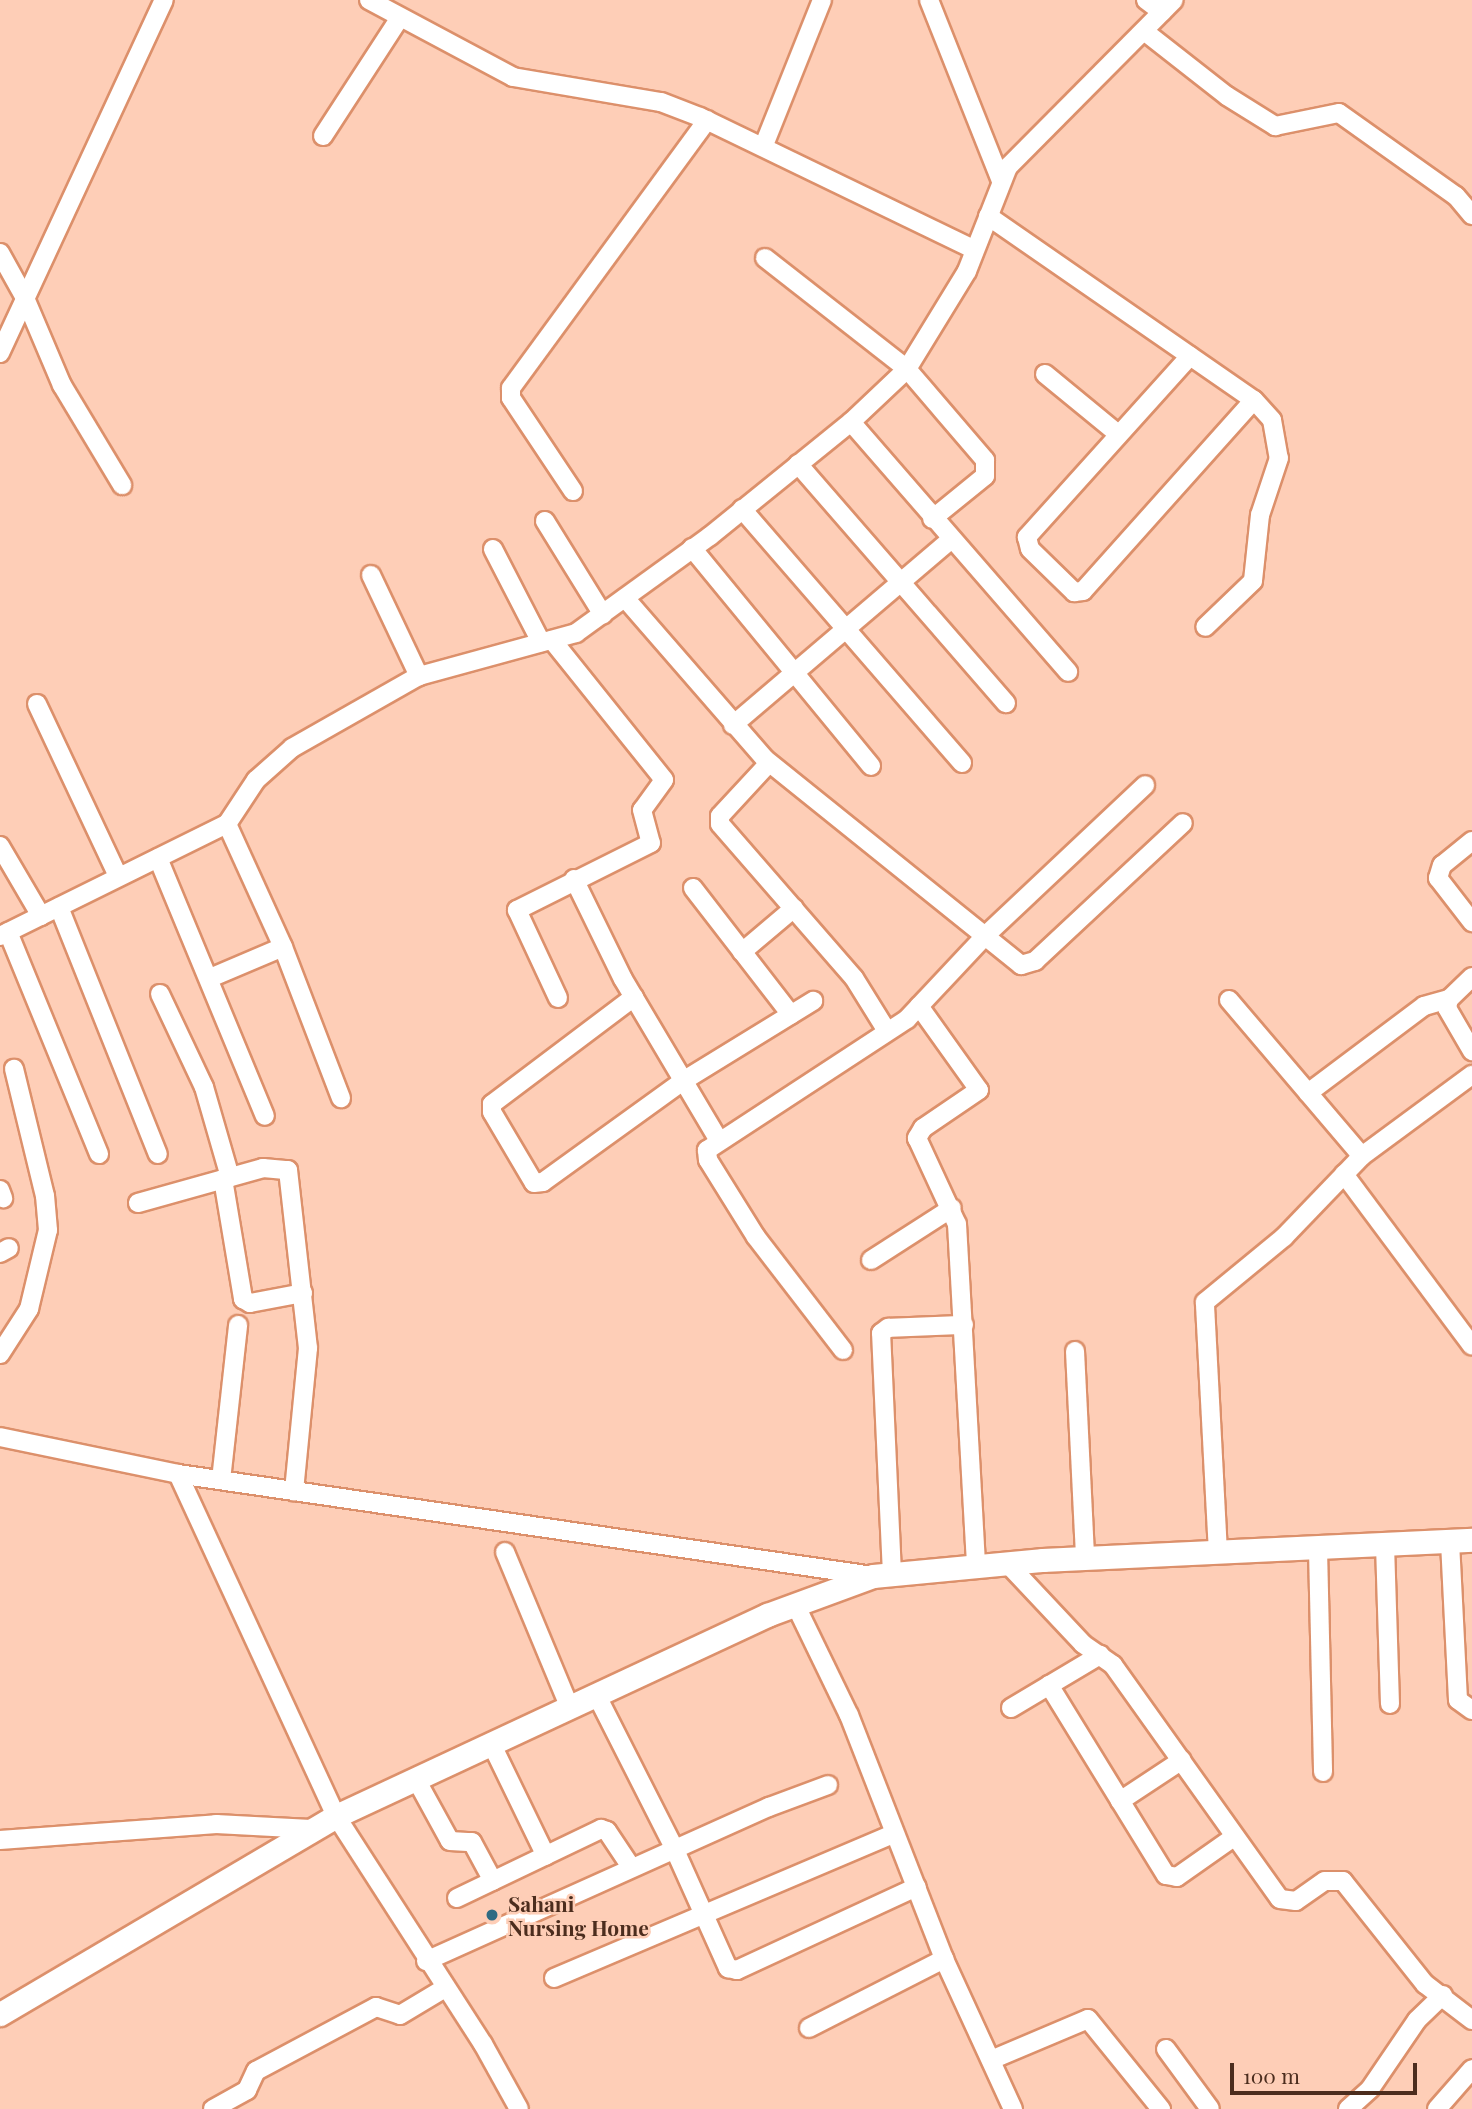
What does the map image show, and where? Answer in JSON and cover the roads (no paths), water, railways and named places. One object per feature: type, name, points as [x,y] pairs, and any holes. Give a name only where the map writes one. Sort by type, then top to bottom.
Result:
[{"type":"main road","points":[[0,2014],[335,1816],[417,1781],[569,1706],[795,1604],[883,1575],[976,1565],[1085,1558],[1461,1541]]},
{"type":"street","points":[[0,353],[5,326],[25,298],[164,0]]},
{"type":"street","points":[[369,0],[400,19],[513,77],[661,102],[707,120],[764,145],[975,250]]},
{"type":"street","points":[[764,145],[822,0]]},
{"type":"street","points":[[929,0],[1001,181]]},
{"type":"street","points":[[99,1154],[4,934],[227,824],[256,780],[292,748],[419,676],[576,633],[692,548],[851,422],[907,369],[930,337],[975,250],[1001,181],[1020,154],[1168,6],[1146,0]]},
{"type":"street","points":[[323,136],[400,19]]},
{"type":"street","points":[[1144,31],[1227,96],[1275,126],[1331,112],[1348,118],[1456,196],[1472,215]]},
{"type":"street","points":[[573,491],[511,398],[511,388],[707,120]]},
{"type":"street","points":[[988,216],[1254,400],[1272,420],[1279,451],[1260,515],[1255,576],[1205,627]]},
{"type":"street","points":[[0,253],[25,298],[62,385],[121,485]]},
{"type":"street","points":[[765,258],[907,369],[988,466],[985,476],[932,519]]},
{"type":"street","points":[[1190,356],[1027,537],[1030,549],[1073,592],[1083,591],[1254,400]]},
{"type":"street","points":[[1045,374],[1118,434]]},
{"type":"street","points":[[851,422],[950,540],[1069,672]]},
{"type":"street","points":[[798,464],[902,580],[1006,704]]},
{"type":"street","points":[[742,509],[962,764]]},
{"type":"street","points":[[545,521],[603,614]]},
{"type":"street","points":[[733,725],[950,540]]},
{"type":"street","points":[[692,548],[871,766]]},
{"type":"street","points":[[493,549],[547,641],[664,780],[642,810],[651,843],[574,879],[517,910],[558,998]]},
{"type":"street","points":[[371,575],[419,676]]},
{"type":"street","points":[[625,598],[733,725],[769,763],[1017,962],[1030,965],[1183,823]]},
{"type":"street","points":[[37,704],[118,877]]},
{"type":"street","points":[[769,763],[720,816],[720,824],[854,978],[887,1031]]},
{"type":"street","points":[[843,1350],[756,1237],[708,1160],[707,1150],[718,1139],[887,1031],[919,1006],[985,936],[1145,785]]},
{"type":"street","points":[[227,824],[283,947],[341,1098]]},
{"type":"street","points":[[1468,912],[1441,886],[1438,871],[1472,841]]},
{"type":"street","points":[[0,846],[41,916]]},
{"type":"street","points":[[158,858],[265,1116]]},
{"type":"street","points":[[574,879],[634,997],[718,1139]]},
{"type":"street","points":[[693,888],[791,1015]]},
{"type":"street","points":[[59,907],[159,1154]]},
{"type":"street","points":[[743,952],[794,908]]},
{"type":"street","points":[[210,978],[283,947]]},
{"type":"street","points":[[1308,1093],[1424,1006],[1449,999],[1472,977]]},
{"type":"street","points":[[160,994],[204,1087],[227,1178],[243,1298],[250,1303],[303,1293]]},
{"type":"street","points":[[634,997],[492,1104],[530,1179],[543,1182],[683,1081],[813,1001]]},
{"type":"street","points":[[1449,999],[1452,1020],[1472,1051]]},
{"type":"street","points":[[1229,1000],[1362,1156]]},
{"type":"street","points":[[919,1006],[979,1086],[979,1094],[917,1134],[952,1208],[959,1244],[976,1565]]},
{"type":"street","points":[[0,1354],[29,1309],[48,1230],[45,1196],[14,1069]]},
{"type":"street","points":[[1218,1553],[1205,1302],[1284,1237],[1362,1156],[1472,1074]]},
{"type":"street","points":[[138,1203],[263,1168],[288,1170],[308,1348],[294,1491]]},
{"type":"street","points":[[1345,1174],[1472,1346]]},
{"type":"street","points":[[871,1260],[952,1208]]},
{"type":"street","points":[[221,1480],[238,1325]]},
{"type":"street","points":[[0,1437],[178,1474],[883,1575],[881,1333],[888,1328],[964,1325]]},
{"type":"street","points":[[1075,1351],[1085,1558]]},
{"type":"street","points":[[178,1474],[335,1816],[519,2109]]},
{"type":"street","points":[[1461,1541],[1458,1700],[1472,1710]]},
{"type":"street","points":[[1384,1545],[1390,1704]]},
{"type":"street","points":[[1318,1549],[1323,1772]]},
{"type":"street","points":[[505,1552],[569,1706]]},
{"type":"street","points":[[1007,1563],[1083,1644],[1113,1665],[1280,1899],[1296,1900],[1335,1879],[1353,1888],[1419,1977],[1472,2020]]},
{"type":"street","points":[[795,1604],[849,1715],[944,1959],[1013,2109]]},
{"type":"street","points":[[1011,1708],[1100,1655]]},
{"type":"street","points":[[1049,1685],[1169,1877],[1177,1877],[1234,1836]]},
{"type":"street","points":[[596,1694],[674,1848],[727,1967],[737,1970],[917,1887]]},
{"type":"street","points":[[492,1745],[546,1856]]},
{"type":"street","points":[[1120,1801],[1182,1760]]},
{"type":"street","points":[[417,1781],[450,1841],[472,1842],[493,1881]]},
{"type":"street","points":[[426,1961],[674,1848],[828,1785]]},
{"type":"street","points":[[0,1840],[216,1824],[311,1829]]},
{"type":"street","points":[[457,1898],[605,1830],[631,1867]]},
{"type":"street","points":[[555,1978],[894,1834]]},
{"type":"street","points":[[809,2028],[944,1959]]},
{"type":"street","points":[[213,2109],[247,2090],[256,2071],[376,2007],[400,2015],[445,1989]]},
{"type":"street","points":[[1348,2109],[1370,2089],[1417,2021],[1443,1995]]},
{"type":"street","points":[[991,2060],[1088,2019],[1161,2109]]},
{"type":"street","points":[[1166,2049],[1210,2109]]},
{"type":"street","points":[[1437,2109],[1472,2069]]},
{"type":"place","name":"Sahani Nursing Home","points":[[492,1915]]}]
